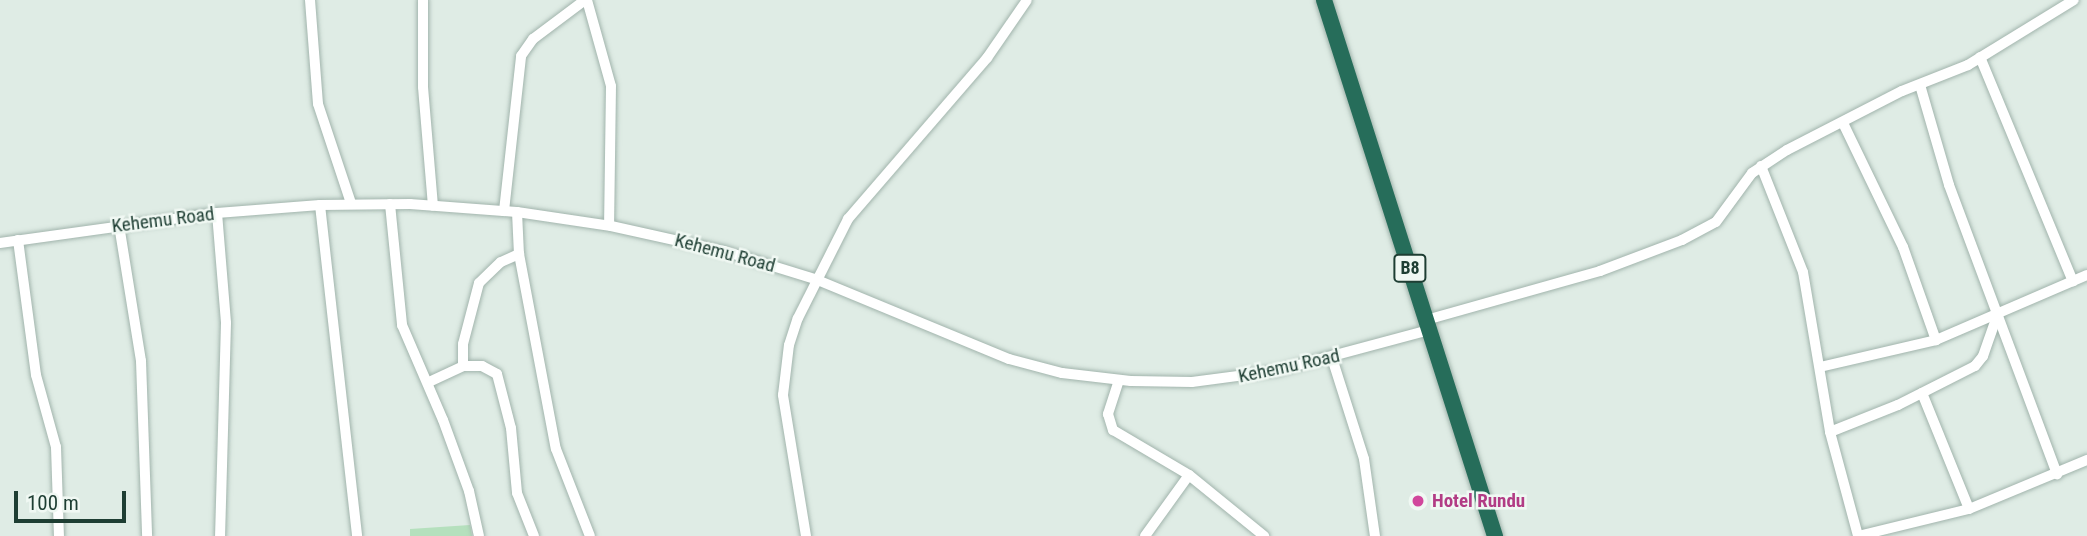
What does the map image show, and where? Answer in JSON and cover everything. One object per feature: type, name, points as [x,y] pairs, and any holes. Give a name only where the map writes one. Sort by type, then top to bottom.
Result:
[{"type":"highway","name":"B8","points":[[1324,0],[1495,536]]},
{"type":"street","points":[[310,0],[318,104],[351,203]]},
{"type":"street","points":[[423,0],[423,76],[433,206]]},
{"type":"street","points":[[504,211],[521,56],[533,39],[586,0],[611,86],[609,225]]},
{"type":"street","points":[[806,536],[783,395],[789,345],[815,279],[848,219],[981,66],[1027,0]]},
{"type":"street","points":[[2074,0],[1979,57],[1761,166],[1803,272],[1830,432],[1858,536],[1969,509],[2087,460]]},
{"type":"street","points":[[1979,57],[2073,281]]},
{"type":"street","points":[[1920,85],[1949,185],[2057,474]]},
{"type":"street","points":[[1843,124],[1903,247],[1936,340]]},
{"type":"street","name":"Kehemu Road","points":[[0,243],[217,213],[351,203],[517,212],[609,225],[724,251],[815,279],[1009,359],[1062,373],[1119,380],[1228,379],[1332,358],[1600,271],[1682,240],[1716,222],[1761,166]]},
{"type":"street","points":[[390,204],[402,325],[429,382],[469,491],[479,536]]},
{"type":"street","points":[[320,205],[357,536]]},
{"type":"street","points":[[517,212],[519,254],[556,449],[590,536]]},
{"type":"street","points":[[217,213],[226,323],[220,536]]},
{"type":"street","points":[[119,225],[141,361],[147,536]]},
{"type":"street","points":[[18,240],[36,375],[56,447],[59,536]]},
{"type":"street","points":[[463,366],[463,344],[479,283],[495,266],[519,254]]},
{"type":"street","points":[[1819,367],[1936,340],[2087,275]]},
{"type":"street","points":[[1830,432],[1922,393],[1981,361],[1996,316]]},
{"type":"street","points":[[1332,358],[1364,459],[1375,536]]},
{"type":"street","points":[[429,382],[463,366],[482,366],[497,374],[511,428],[517,493],[534,536]]},
{"type":"street","points":[[1119,380],[1108,425],[1189,475],[1264,536]]},
{"type":"street","points":[[1922,393],[1969,509]]},
{"type":"street","points":[[1145,536],[1189,475]]},
{"type":"street","points":[[1912,523],[1918,536]]},
{"type":"green space","points":[[470,525],[472,536],[410,536],[410,529]]},
{"type":"place","name":"Hotel Rundu","points":[[1418,501]]}]
